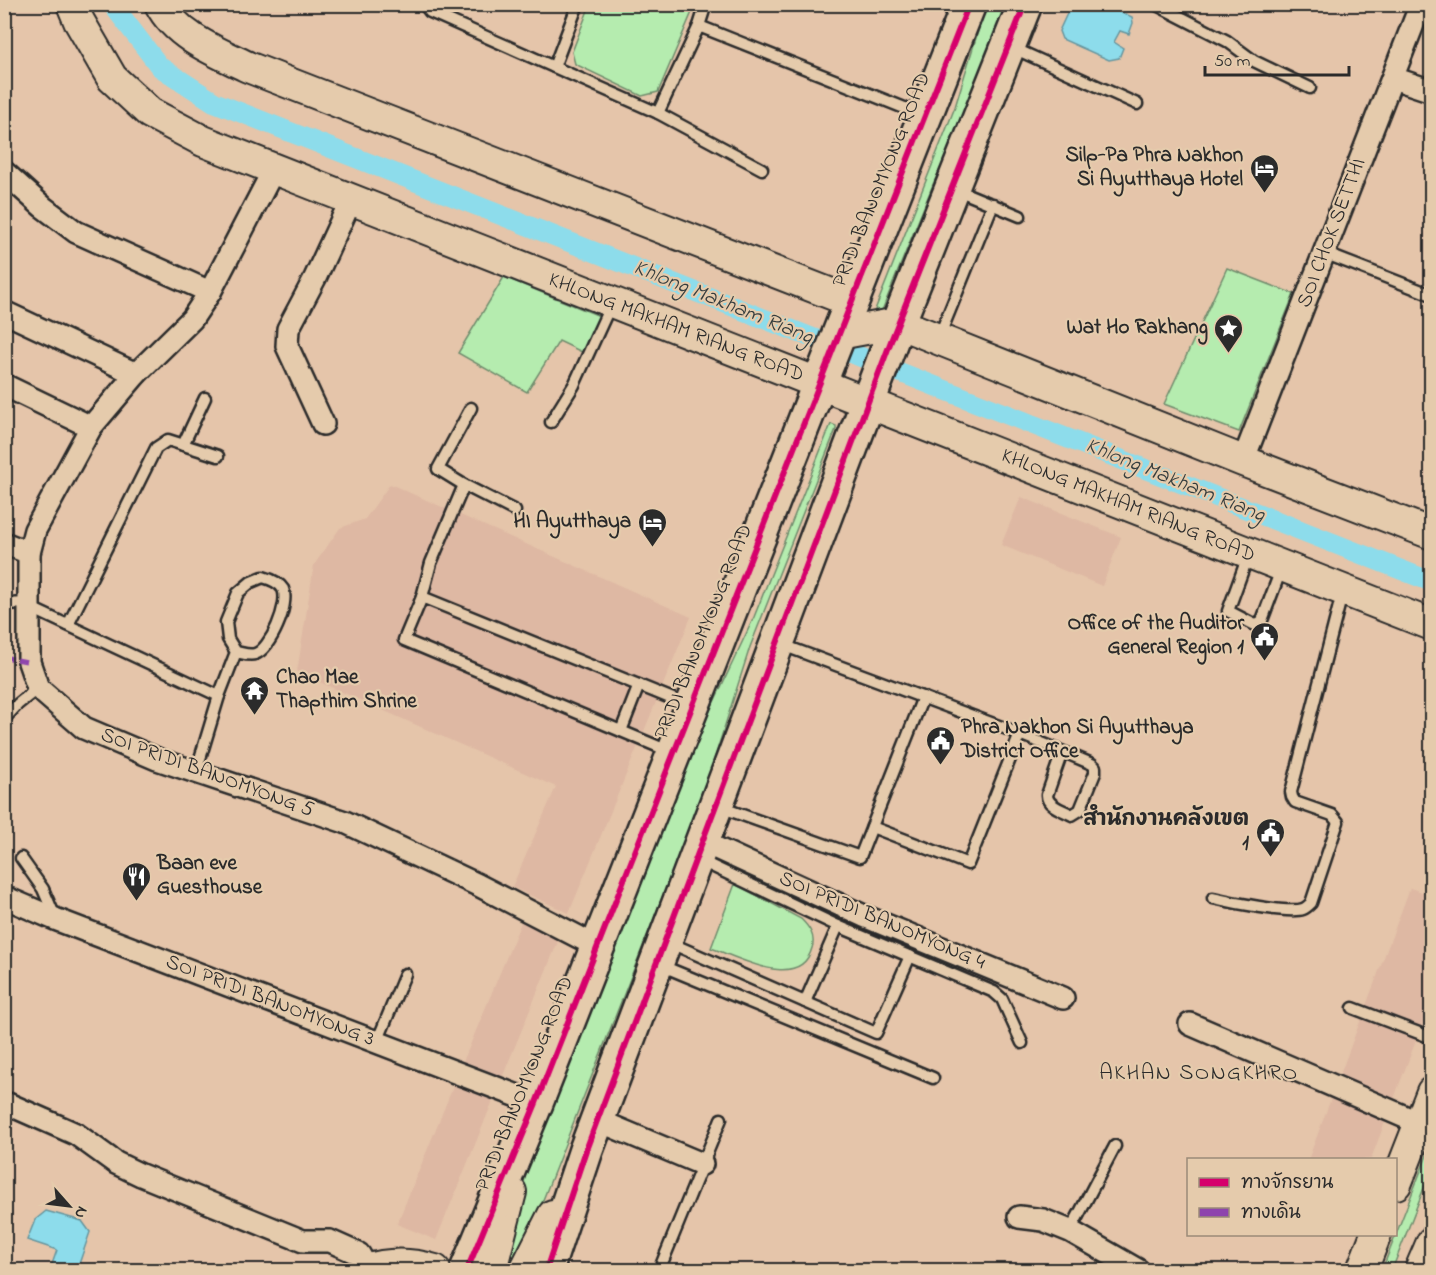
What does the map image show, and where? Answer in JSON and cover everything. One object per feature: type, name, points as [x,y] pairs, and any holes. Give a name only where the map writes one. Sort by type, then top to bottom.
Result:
[{"type":"main road","name":"PRIDI BANOMYONG ROAD","points":[[546,1270],[597,1120],[871,395],[865,325],[925,116],[969,4]]},
{"type":"main road","name":"PRIDI BANOMYONG ROAD","points":[[467,1270],[533,1111],[823,376],[865,325],[952,187],[1024,4]]},
{"type":"street","name":"KHLONG MAKHAM RIANG ROAD","points":[[72,4],[111,78],[150,113],[203,141],[612,302],[823,376],[1249,554],[1431,625]]},
{"type":"street","points":[[160,4],[166,16],[203,45],[248,67],[865,325],[938,338],[1431,534]]},
{"type":"street","name":"SOI CHOK SETTHI","points":[[1243,461],[1421,4]]},
{"type":"street","points":[[1393,78],[1431,91]]},
{"type":"street","points":[[38,688],[29,662],[29,553],[35,530],[91,427],[136,374],[192,318],[210,292],[274,169]]},
{"type":"street","points":[[4,172],[43,207],[76,232],[210,292]]},
{"type":"street","points":[[322,424],[287,346],[288,329],[315,278],[351,200]]},
{"type":"street","points":[[4,312],[136,374]]},
{"type":"street","points":[[4,385],[91,427]]},
{"type":"street","points":[[4,543],[29,553]]},
{"type":"street","name":"SOI PRIDI BANOMYONG 5","points":[[38,688],[84,728],[157,759],[345,822],[478,885],[598,947]]},
{"type":"street","name":"SOI PRIDI BANOMYONG 4","points":[[699,850],[1063,998]]},
{"type":"street","name":"SOI PRIDI BANOMYONG 3","points":[[4,897],[55,919],[377,1042],[533,1111]]},
{"type":"street","points":[[1190,1024],[1419,1123]]},
{"type":"street","points":[[1397,1179],[1431,1092]]},
{"type":"street","points":[[8,1104],[76,1134],[116,1163],[141,1175],[303,1240],[330,1241],[359,1254],[367,1270],[385,1264],[403,1264],[435,1270]]},
{"type":"street","name":"PRIDI BANOMYONG ROAD","points":[[491,1270],[533,1111]]},
{"type":"street","points":[[597,1120],[702,1164]]},
{"type":"street","name":"PRIDI BANOMYONG ROAD","points":[[525,1270],[586,1150]]},
{"type":"street","points":[[1019,1217],[1043,1220],[1070,1231],[1138,1270]]},
{"type":"street","points":[[1362,1270],[1375,1236]]},
{"type":"street","points":[[1420,1270],[1431,1242]]},
{"type":"lane","points":[[424,4],[430,12],[658,113],[762,169]]},
{"type":"lane","points":[[554,67],[578,4]]},
{"type":"lane","points":[[658,113],[699,26],[706,4]]},
{"type":"lane","points":[[1155,4],[1227,41],[1254,61],[1310,88]]},
{"type":"lane","points":[[699,26],[925,116]]},
{"type":"lane","points":[[1008,46],[1137,105]]},
{"type":"lane","points":[[952,187],[1020,216]]},
{"type":"lane","points":[[938,338],[993,204]]},
{"type":"lane","points":[[1324,254],[1431,295]]},
{"type":"lane","points":[[551,422],[574,385],[612,302]]},
{"type":"lane","points":[[183,445],[205,398]]},
{"type":"lane","points":[[471,408],[438,469],[515,511]]},
{"type":"lane","points":[[68,625],[156,448],[168,440],[218,456]]},
{"type":"lane","points":[[464,485],[431,563],[422,597],[404,640],[674,754]]},
{"type":"lane","points":[[1249,554],[1228,611],[1255,625],[1261,623],[1282,566]]},
{"type":"lane","points":[[263,577],[273,580],[282,588],[286,600],[275,631],[265,649],[253,655],[236,652],[228,639],[226,622],[238,593],[251,582],[263,577]]},
{"type":"lane","points":[[1213,898],[1240,904],[1295,910],[1305,909],[1311,903],[1338,822],[1332,815],[1295,802],[1291,792],[1343,590]]},
{"type":"lane","points":[[422,597],[692,707]]},
{"type":"lane","points":[[4,604],[29,605],[219,696]]},
{"type":"lane","points":[[778,643],[1020,734],[1092,764],[1095,773],[1080,810],[1072,815],[1050,804],[1047,800],[1062,752]]},
{"type":"lane","points":[[196,772],[219,696],[236,652]]},
{"type":"lane","points":[[621,731],[639,685]]},
{"type":"lane","points":[[4,719],[38,688]]},
{"type":"lane","points":[[716,805],[860,857],[923,697]]},
{"type":"lane","points":[[872,827],[968,864],[1020,734]]},
{"type":"lane","points":[[699,850],[838,926],[994,992],[1002,999],[1022,1043]]},
{"type":"lane","points":[[21,858],[43,889],[55,919]]},
{"type":"lane","points":[[805,1002],[838,926]]},
{"type":"lane","points":[[661,952],[805,1002],[876,1033],[910,956]]},
{"type":"lane","points":[[661,952],[933,1078]]},
{"type":"lane","points":[[377,1042],[405,974]]},
{"type":"lane","points":[[1353,1008],[1431,1038]]},
{"type":"lane","points":[[660,1268],[721,1119]]},
{"type":"lane","points":[[1070,1231],[1115,1146]]},
{"type":"shaded area","points":[[390,484],[691,617],[569,913],[512,887],[556,787],[297,672],[314,565],[340,528],[365,519]]},
{"type":"shaded area","points":[[1021,497],[1121,537],[1102,586],[1001,545]]},
{"type":"shaded area","points":[[1410,888],[1431,895],[1431,1001],[1371,1158],[1309,1158]]},
{"type":"shaded area","points":[[522,920],[559,939],[502,1078],[463,1062]]},
{"type":"shaded area","points":[[455,1082],[494,1098],[436,1240],[397,1224]]},
{"type":"green space","points":[[590,5],[695,5],[658,92],[642,96],[575,64],[572,52]]},
{"type":"green space","points":[[986,5],[1014,5],[995,53],[934,182],[879,318],[873,315],[955,107]]},
{"type":"green space","points":[[1227,268],[1294,294],[1239,432],[1164,404]]},
{"type":"green space","points":[[504,277],[602,317],[584,353],[559,341],[527,392],[458,353]]},
{"type":"green space","points":[[831,424],[836,426],[836,429],[750,647],[704,791],[530,1233],[512,1270],[500,1270],[531,1156],[690,753],[754,617]]},
{"type":"green space","points":[[735,884],[804,922],[813,940],[812,948],[805,961],[795,968],[782,970],[767,968],[711,948]]},
{"type":"green space","points":[[1431,1145],[1431,1170],[1392,1270],[1382,1270]]},
{"type":"water","points":[[1071,5],[1106,5],[1132,17],[1133,23],[1129,34],[1120,31],[1114,42],[1123,48],[1119,58],[1109,60],[1062,39],[1059,31]]},
{"type":"water","points":[[46,1211],[82,1221],[90,1232],[77,1270],[50,1270],[57,1250],[27,1240],[35,1220]]},
{"type":"waterway","name":"Khlong Makham Riang","points":[[112,4],[160,67],[214,102],[1432,582]]},
{"type":"marked path","points":[[4,657],[29,662]]},
{"type":"cycle path","points":[[467,1270],[536,1103],[969,4]]},
{"type":"cycle path","points":[[546,1270],[586,1150],[891,341],[1025,4]]},
{"type":"place","name":"Silp-Pa Phra Nakhon Si Ayutthaya Hotel","points":[[1264,194]]},
{"type":"place","name":"Wat Ho Rakhang","points":[[1229,354]]},
{"type":"place","name":"HI Ayutthaya","points":[[652,548]]},
{"type":"place","name":"Office of the Auditor General Region 1","points":[[1265,662]]},
{"type":"place","name":"Chao Mae Thapthim Shrine","points":[[255,716]]},
{"type":"place","name":"Phra Nakhon Si Ayutthaya District Office","points":[[940,766]]},
{"type":"place","name":"สำนักงานคลังเขต 1","points":[[1270,858]]},
{"type":"place","name":"Baan eve Guesthouse","points":[[136,902]]},
{"type":"district","name":"AKHAN SONGKHRO","points":[[1199,1074]]}]
